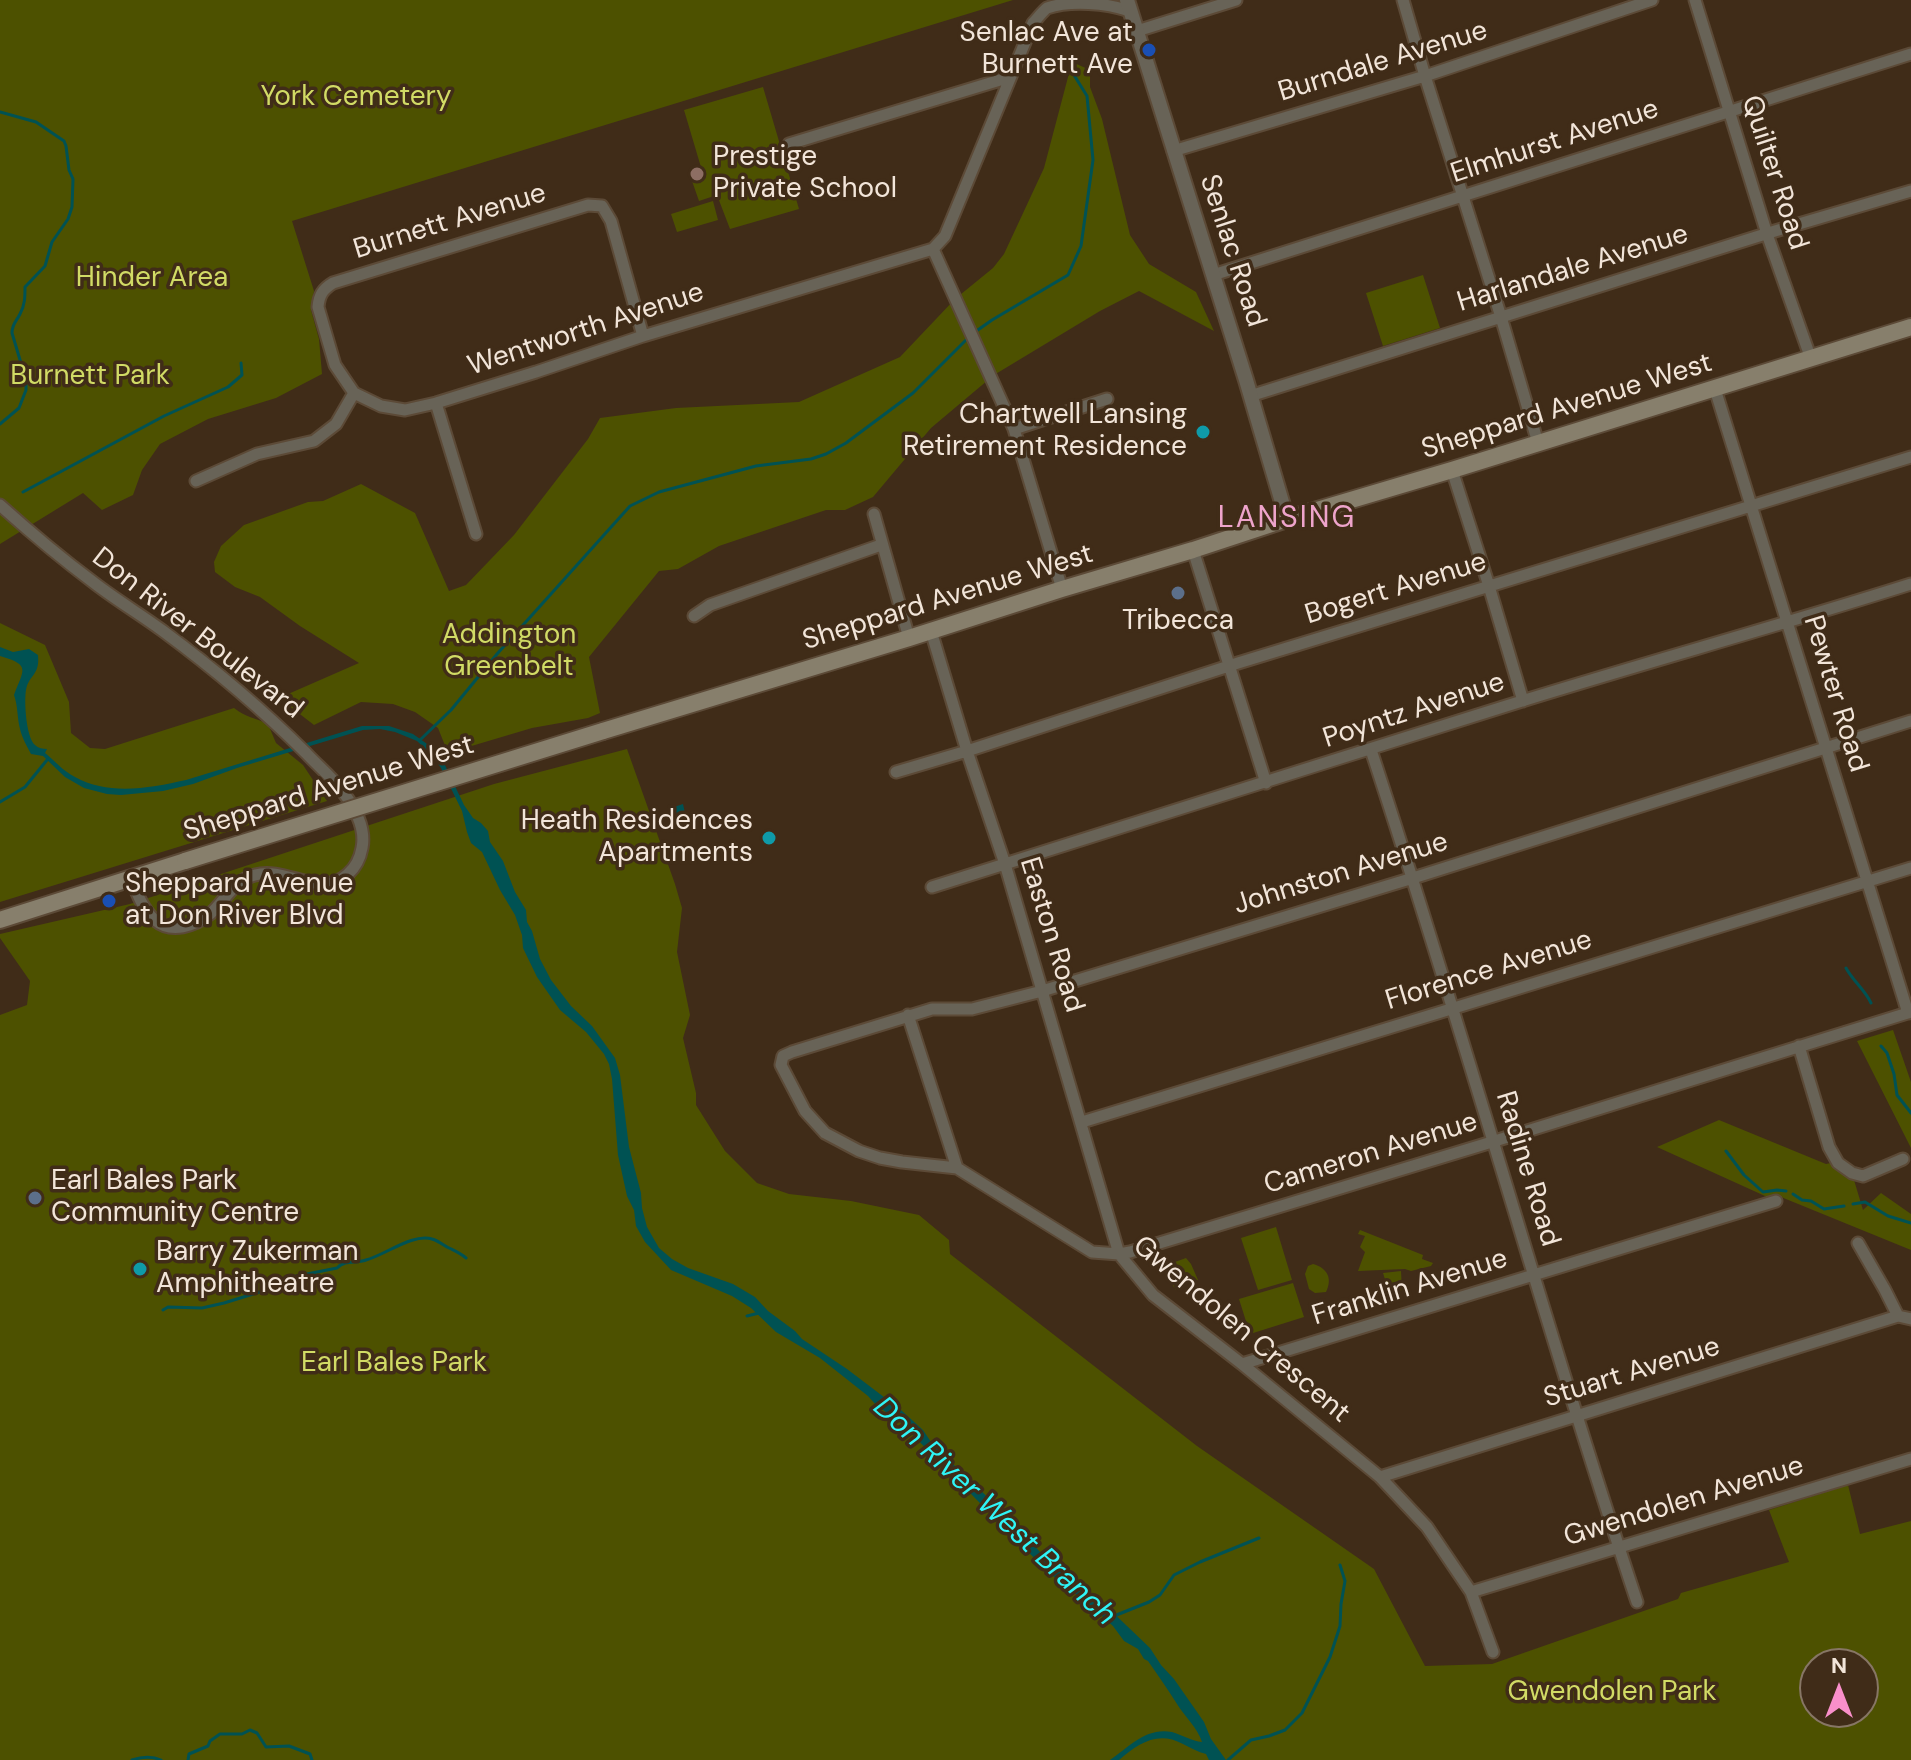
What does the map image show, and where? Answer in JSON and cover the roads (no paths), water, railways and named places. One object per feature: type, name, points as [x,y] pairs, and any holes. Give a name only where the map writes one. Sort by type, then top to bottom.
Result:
[{"type":"main road","name":"Sheppard Avenue West","points":[[0,920],[1911,327]]},
{"type":"street","points":[[1062,589],[1014,429],[933,249],[945,236],[1033,23],[1046,8],[1067,0],[1128,6]]},
{"type":"street","points":[[1137,31],[1236,0]]},
{"type":"street","points":[[1403,0],[1538,443]]},
{"type":"street","name":"Burndale Avenue","points":[[1173,151],[1425,76],[1652,0]]},
{"type":"street","name":"Quilter Road","points":[[1695,0],[1767,234],[1811,359]]},
{"type":"street","name":"Senlac Road","points":[[1128,6],[1287,519]]},
{"type":"street","name":"Elmhurst Avenue","points":[[1213,275],[1911,54]]},
{"type":"street","points":[[789,144],[1010,77]]},
{"type":"street","name":"Harlandale Avenue","points":[[1250,396],[1911,191]]},
{"type":"street","name":"Burnett Avenue","points":[[354,393],[335,365],[318,307],[324,288],[588,205],[602,206],[611,221],[643,336]]},
{"type":"street","name":"Wentworth Avenue","points":[[354,393],[381,406],[405,410],[436,403],[643,336],[933,249]]},
{"type":"street","name":"Pewter Road","points":[[1715,389],[1909,1012]]},
{"type":"street","points":[[196,481],[257,454],[314,441],[336,424],[354,393]]},
{"type":"street","points":[[1014,429],[1107,399]]},
{"type":"street","points":[[436,403],[476,534]]},
{"type":"street","name":"Bogert Avenue","points":[[896,772],[1229,666],[1911,457]]},
{"type":"street","points":[[1452,470],[1523,701]]},
{"type":"street","name":"Don River Boulevard","points":[[0,505],[96,584],[162,630],[225,680],[285,732],[343,793],[361,824],[363,843],[360,860],[342,879],[323,885],[273,874],[256,874],[237,884],[211,913],[186,927],[168,927],[154,919],[137,895],[131,878]]},
{"type":"street","points":[[874,514],[909,638]]},
{"type":"street","points":[[694,616],[710,605],[881,545]]},
{"type":"street","points":[[1193,550],[1266,783]]},
{"type":"street","name":"Poyntz Avenue","points":[[932,887],[1523,701],[1911,584]]},
{"type":"street","name":"Easton Road","points":[[931,631],[1005,864],[1119,1254]]},
{"type":"street","name":"Johnston Avenue","points":[[783,1056],[908,1015],[932,1009],[972,1009],[1042,991],[1911,721]]},
{"type":"street","name":"Radine Road","points":[[1371,750],[1637,1602]]},
{"type":"street","name":"Florence Avenue","points":[[1082,1122],[1911,868]]},
{"type":"street","name":"Cameron Avenue","points":[[1119,1254],[1909,1012]]},
{"type":"street","points":[[908,1015],[957,1168]]},
{"type":"street","points":[[1799,1046],[1829,1147],[1838,1163],[1852,1173],[1863,1176],[1903,1159]]},
{"type":"street","name":"Gwendolen Crescent","points":[[783,1056],[781,1065],[805,1111],[825,1133],[880,1158],[957,1168],[1092,1252],[1119,1254],[1153,1295],[1380,1477],[1427,1527],[1471,1592],[1493,1652]]},
{"type":"street","name":"Franklin Avenue","points":[[1242,1364],[1776,1201]]},
{"type":"street","points":[[1858,1243],[1898,1316],[1911,1319]]},
{"type":"street","name":"Stuart Avenue","points":[[1380,1477],[1898,1316]]},
{"type":"street","name":"Gwendolen Avenue","points":[[1471,1592],[1911,1459]]},
{"type":"water","name":"Don River West Branch","points":[[0,647],[13,652],[29,649],[38,655],[36,671],[25,695],[32,741],[47,749],[45,753],[71,775],[102,787],[144,788],[186,780],[362,726],[389,726],[413,734],[430,746],[444,763],[464,805],[488,831],[490,842],[503,861],[526,910],[540,959],[551,980],[592,1026],[615,1058],[642,1208],[647,1227],[659,1248],[688,1268],[733,1284],[755,1297],[802,1339],[901,1410],[1041,1553],[1082,1584],[1150,1648],[1204,1722],[1211,1739],[1226,1760],[1209,1760],[1206,1754],[1165,1738],[1148,1741],[1119,1760],[1110,1760],[1138,1739],[1154,1732],[1172,1732],[1202,1742],[1138,1649],[1124,1641],[1113,1626],[1048,1572],[901,1423],[820,1358],[776,1332],[751,1308],[732,1296],[671,1270],[645,1242],[636,1226],[618,1155],[609,1064],[586,1032],[560,1010],[537,977],[523,948],[515,915],[482,852],[471,843],[462,811],[441,768],[417,741],[395,732],[363,730],[193,784],[163,791],[107,794],[84,788],[65,777],[43,756],[31,754],[21,732],[14,695],[22,674],[21,666],[0,656]]},
{"type":"water","points":[[683,804],[688,827],[677,830],[671,808]]},
{"type":"waterway","points":[[975,332],[1068,275],[1081,246],[1093,160],[1087,96],[1074,75]]},
{"type":"waterway","points":[[0,112],[36,122],[64,141],[73,179],[72,207],[68,219],[52,242],[45,266],[25,287],[23,307],[13,327],[26,390],[19,408],[0,424]]},
{"type":"waterway","points":[[420,740],[451,710],[630,506],[659,492],[756,466],[826,454],[846,443],[913,393],[969,337]]},
{"type":"waterway","points":[[23,492],[164,416],[228,387],[242,375],[241,363]]},
{"type":"waterway","points":[[0,802],[25,787],[47,760]]},
{"type":"waterway","points":[[1846,968],[1871,1003]]},
{"type":"waterway","points":[[1881,1046],[1887,1053],[1894,1074],[1897,1095],[1911,1113]]},
{"type":"waterway","points":[[1726,1151],[1744,1175],[1763,1192],[1786,1191]]},
{"type":"waterway","points":[[1793,1194],[1824,1209],[1844,1206]]},
{"type":"waterway","points":[[1853,1204],[1865,1202],[1888,1216],[1911,1223]]},
{"type":"waterway","points":[[163,1310],[168,1307],[202,1308],[224,1303],[263,1291],[292,1277],[366,1260],[416,1239],[434,1240],[466,1258]]},
{"type":"waterway","points":[[747,1316],[759,1313]]},
{"type":"waterway","name":"Don River West Branch","points":[[1114,1616],[1160,1595],[1174,1575],[1259,1538]]},
{"type":"waterway","points":[[1228,1760],[1251,1740],[1285,1730],[1302,1713],[1330,1657],[1340,1626],[1345,1581],[1340,1565]]},
{"type":"waterway","points":[[188,1760],[189,1754],[208,1746],[220,1734],[242,1734],[250,1730],[257,1733],[266,1747],[289,1746],[310,1754],[312,1760]]},
{"type":"waterway","points":[[132,1760],[146,1757],[161,1760]]},
{"type":"place","name":"Senlac Ave at Burnett Ave","points":[[1149,50]]},
{"type":"place","name":"Prestige Private School","points":[[697,174]]},
{"type":"place","name":"Chartwell Lansing Retirement Residence","points":[[1203,432]]},
{"type":"place","name":"Tribecca","points":[[1178,593]]},
{"type":"place","name":"Heath Residences Apartments","points":[[769,838]]},
{"type":"place","name":"Sheppard Avenue at Don River Blvd","points":[[109,901]]},
{"type":"place","name":"Earl Bales Park Community Centre","points":[[35,1198]]},
{"type":"place","name":"Barry Zukerman Amphitheatre","points":[[140,1269]]},
{"type":"district","name":"LANSING","points":[[1287,519]]},
{"type":"park label","name":"York Cemetery","points":[[356,98]]},
{"type":"park label","name":"Hinder Area","points":[[152,279]]},
{"type":"park label","name":"Burnett Park","points":[[90,377]]},
{"type":"park label","name":"Addington Greenbelt","points":[[509,652]]},
{"type":"park label","name":"Earl Bales Park","points":[[394,1364]]},
{"type":"park label","name":"Gwendolen Park","points":[[1612,1693]]}]
